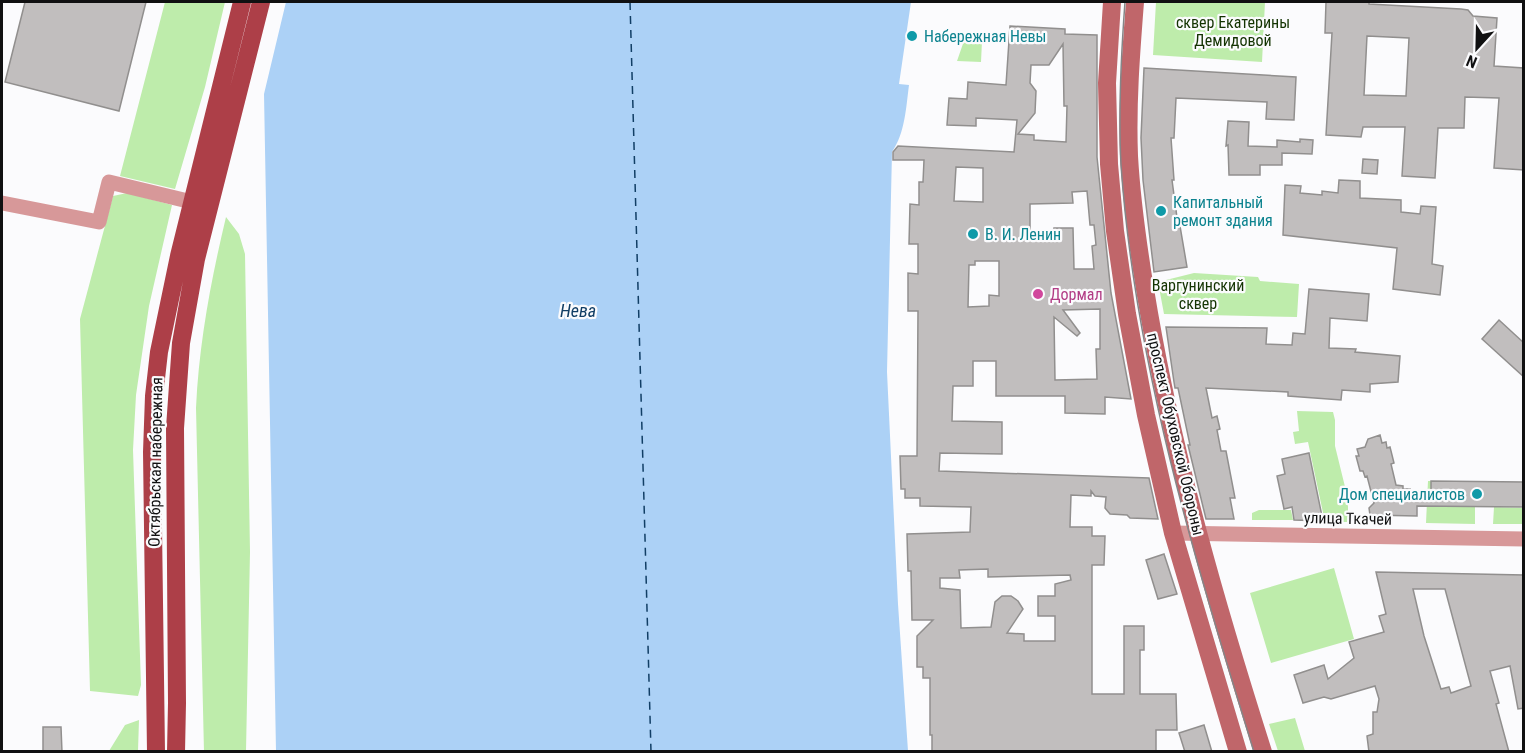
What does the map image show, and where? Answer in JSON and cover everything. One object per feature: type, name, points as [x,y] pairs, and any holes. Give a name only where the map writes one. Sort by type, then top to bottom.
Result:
[{"type":"main road","name":"Октябрьская набережная","points":[[156,752],[152,452],[154,396],[161,343],[192,202],[243,2]]},
{"type":"main road","name":"Октябрьская набережная","points":[[176,752],[175,428],[181,343],[196,259],[261,2]]},
{"type":"main road","name":"проспект Обуховской Обороны","points":[[1112,2],[1107,120],[1115,231],[1133,344],[1173,533],[1238,752]]},
{"type":"main road","name":"проспект Обуховской Обороны","points":[[1135,2],[1129,84],[1129,132],[1136,226],[1151,324],[1174,442],[1197,534],[1263,752]]},
{"type":"street","points":[[2,203],[99,222],[109,182],[192,202]]},
{"type":"street","name":"улица Ткачей","points":[[1173,533],[1524,539]]},
{"type":"green space","points":[[165,2],[225,2],[205,87],[175,189],[120,176]]},
{"type":"green space","name":"сквер Екатерины Демидовой","points":[[1156,2],[1265,2],[1262,62],[1153,55]]},
{"type":"green space","points":[[965,38],[982,41],[981,62],[957,61]]},
{"type":"green space","points":[[127,193],[172,205],[149,306],[136,395],[133,450],[141,685],[138,696],[90,691],[80,319],[113,196]]},
{"type":"green space","points":[[226,217],[239,234],[245,254],[250,552],[246,751],[204,752],[196,408],[206,312]]},
{"type":"green space","name":"Варгунинский сквер","points":[[1194,273],[1258,277],[1260,281],[1299,284],[1297,317],[1164,314],[1158,282]]},
{"type":"green space","points":[[1297,411],[1333,412],[1335,446],[1348,499],[1348,522],[1325,522],[1308,442],[1295,444],[1293,432],[1299,431]]},
{"type":"green space","points":[[1428,481],[1431,481],[1431,506],[1475,507],[1475,524],[1426,523]]},
{"type":"green space","points":[[1494,507],[1523,508],[1523,524],[1493,524]]},
{"type":"green space","points":[[1259,510],[1291,510],[1293,520],[1252,520],[1252,513]]},
{"type":"green space","points":[[1334,568],[1354,639],[1271,663],[1250,593]]},
{"type":"green space","points":[[1295,718],[1305,751],[1278,751],[1269,724]]},
{"type":"green space","points":[[139,720],[138,751],[109,751],[125,725]]},
{"type":"water","name":"Нева","points":[[286,2],[911,2],[899,84],[909,85],[907,102],[902,129],[892,152],[887,372],[898,604],[908,751],[276,751],[264,94]]},
{"type":"building","points":[[25,2],[146,2],[119,111],[5,82]]},
{"type":"building","points":[[1326,2],[1369,2],[1369,4],[1461,9],[1468,10],[1473,16],[1497,18],[1494,66],[1524,68],[1524,170],[1494,168],[1499,98],[1465,97],[1464,128],[1438,128],[1435,178],[1402,176],[1405,127],[1363,127],[1361,137],[1326,135],[1332,33],[1325,33]],"holes":[[[1367,36],[1409,38],[1406,96],[1364,95]]]},
{"type":"building","points":[[1010,26],[1065,29],[1065,34],[1097,35],[1097,157],[1111,293],[1131,399],[1105,397],[1105,414],[1065,413],[1065,396],[996,396],[996,361],[973,361],[973,386],[953,386],[952,421],[1002,422],[1002,454],[940,453],[939,471],[1149,478],[1158,519],[1130,518],[1127,515],[1110,514],[1105,508],[1106,497],[1095,496],[1091,491],[1091,496],[1071,495],[1070,527],[1092,527],[1092,536],[1105,536],[1104,565],[1092,565],[1092,694],[1124,694],[1124,626],[1144,626],[1144,650],[1140,650],[1140,694],[1176,694],[1177,730],[1156,730],[1156,752],[932,752],[930,678],[923,678],[923,667],[917,667],[917,636],[933,620],[912,620],[911,571],[908,571],[907,534],[970,532],[971,507],[920,506],[920,498],[905,498],[905,489],[901,489],[900,456],[917,456],[918,311],[908,311],[908,273],[918,274],[918,244],[909,244],[910,204],[919,205],[919,182],[923,182],[924,160],[893,160],[893,152],[898,146],[1014,152],[1017,120],[976,118],[976,126],[947,125],[949,98],[967,99],[968,82],[1006,85]],"holes":[[[1063,44],[1064,106],[1067,106],[1066,142],[1034,140],[1034,135],[1018,134],[1035,113],[1036,91],[1030,83],[1031,65],[1049,65]],[[956,167],[983,168],[983,202],[954,201]],[[1087,191],[1090,225],[1094,225],[1096,245],[1092,246],[1094,269],[1074,269],[1073,228],[1054,228],[1054,236],[1030,236],[1030,204],[1073,203],[1072,192]],[[975,261],[999,261],[999,296],[989,295],[989,306],[968,307],[969,265],[975,265]],[[1100,309],[1100,349],[1096,349],[1097,379],[1055,380],[1054,317],[1077,336],[1080,333],[1063,310]],[[988,569],[988,577],[1070,575],[1071,580],[1055,584],[1055,596],[1038,596],[1038,616],[1055,616],[1055,641],[1024,641],[1024,634],[1007,633],[1023,609],[1011,596],[1002,596],[995,602],[991,627],[961,628],[960,590],[940,588],[940,578],[960,578],[959,570]]]},
{"type":"building","points":[[1144,68],[1296,77],[1294,120],[1266,119],[1267,102],[1176,98],[1174,138],[1171,138],[1174,180],[1172,180],[1187,267],[1154,272],[1143,180],[1141,138]]},
{"type":"building","points":[[1228,121],[1249,122],[1248,146],[1277,147],[1277,140],[1300,142],[1300,139],[1313,140],[1312,154],[1282,153],[1282,165],[1260,165],[1260,175],[1229,175],[1228,145],[1226,146]]},
{"type":"building","points":[[1363,159],[1378,160],[1377,174],[1362,173]]},
{"type":"building","points":[[1339,180],[1360,181],[1360,198],[1401,200],[1401,212],[1420,214],[1421,206],[1436,207],[1432,264],[1443,266],[1440,295],[1393,289],[1397,248],[1283,235],[1285,185],[1301,186],[1300,193],[1322,195],[1322,191],[1338,193]]},
{"type":"building","points":[[1309,289],[1369,294],[1367,321],[1330,318],[1329,348],[1356,349],[1355,352],[1400,356],[1398,382],[1370,384],[1370,392],[1342,390],[1341,400],[1288,396],[1288,392],[1206,388],[1212,418],[1217,416],[1221,451],[1226,451],[1235,498],[1230,498],[1234,519],[1206,519],[1188,445],[1190,445],[1178,388],[1175,388],[1166,327],[1267,328],[1266,344],[1292,345],[1293,333],[1305,334]]},
{"type":"building","points":[[1499,320],[1524,343],[1524,377],[1482,339]]},
{"type":"building","points":[[1380,435],[1382,443],[1386,442],[1387,448],[1390,447],[1396,485],[1403,486],[1403,489],[1431,492],[1431,481],[1524,482],[1524,507],[1417,506],[1417,516],[1370,515],[1369,508],[1374,503],[1367,476],[1365,477],[1363,471],[1360,471],[1356,456],[1359,456],[1357,449],[1365,447],[1368,439]]},
{"type":"building","points":[[1309,453],[1323,521],[1294,520],[1292,507],[1284,509],[1277,476],[1285,474],[1282,459]]},
{"type":"building","points":[[1164,554],[1177,594],[1158,599],[1146,560]]},
{"type":"building","points":[[1376,572],[1524,575],[1524,708],[1518,709],[1510,666],[1490,671],[1509,752],[1369,752],[1367,736],[1373,734],[1373,712],[1377,712],[1379,699],[1375,686],[1331,699],[1324,697],[1303,703],[1294,675],[1324,665],[1328,679],[1354,658],[1349,642],[1384,632],[1379,616],[1386,614]],"holes":[[[1413,589],[1445,589],[1471,686],[1451,693],[1449,687],[1441,689],[1424,636]]]},
{"type":"building","points":[[1204,725],[1212,752],[1185,752],[1179,733]]},
{"type":"building","points":[[43,727],[61,727],[62,752],[43,752]]},
{"type":"ferry route","points":[[630,2],[651,752]]},
{"type":"tram line","points":[[1125,2],[1120,83],[1121,165],[1128,240],[1139,315],[1171,462],[1190,535],[1254,752]]},
{"type":"place","name":"Набережная Невы","points":[[912,36]]},
{"type":"place","name":"Капитальный ремонт здания","points":[[1161,211]]},
{"type":"place","name":"В. И. Ленин","points":[[973,234]]},
{"type":"place","name":"Дормал","points":[[1038,294]]},
{"type":"place","name":"Дом специалистов","points":[[1477,494]]}]
